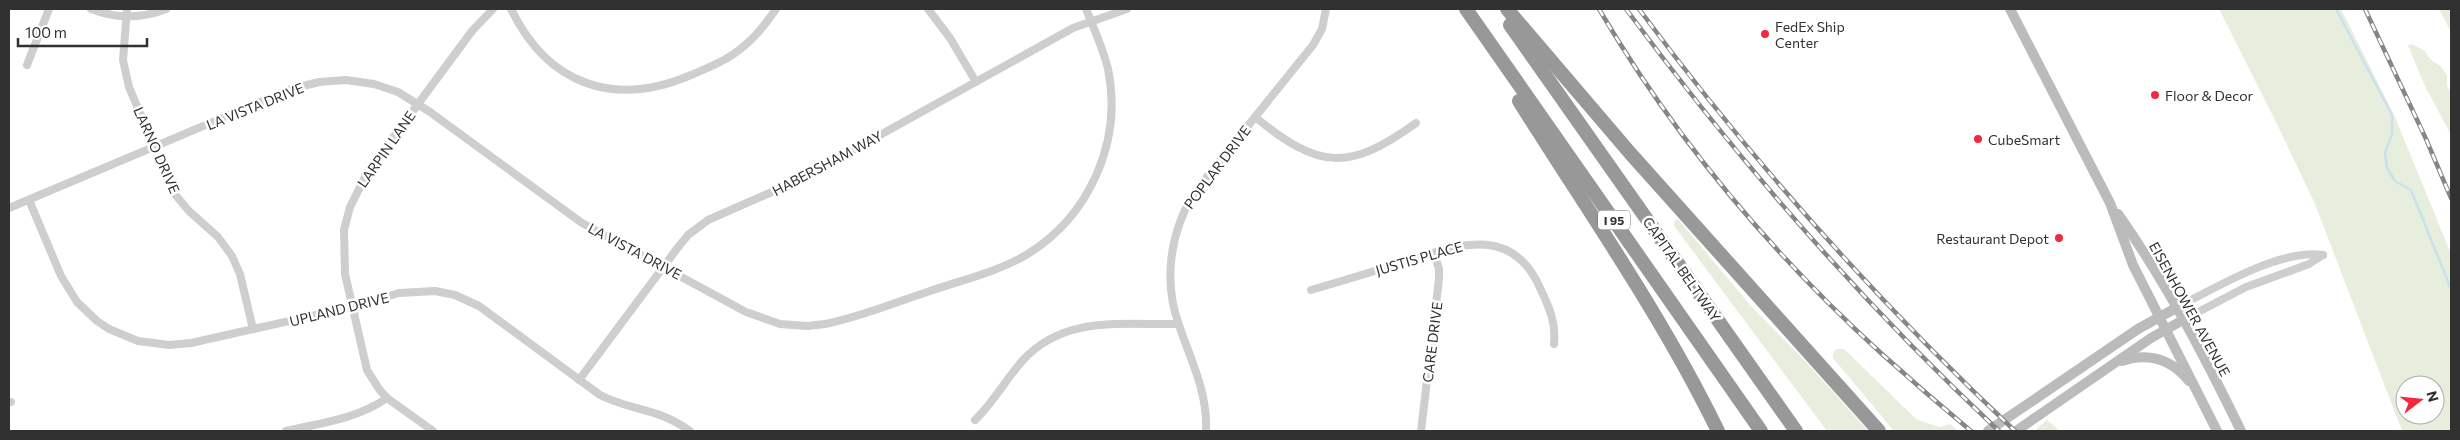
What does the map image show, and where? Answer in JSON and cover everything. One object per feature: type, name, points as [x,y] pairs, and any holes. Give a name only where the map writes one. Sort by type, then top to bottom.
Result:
[{"type":"highway","points":[[1464,9],[1644,294],[1687,369],[1718,431]]},
{"type":"highway","name":"CAPITAL BELTWAY","points":[[1464,9],[1761,431]]},
{"type":"highway","name":"CAPITAL BELTWAY","points":[[1499,9],[1796,431]]},
{"type":"highway","points":[[1507,9],[1624,146],[1879,431]]},
{"type":"main road","name":"EISENHOWER AVENUE","points":[[2010,9],[2110,204],[2133,265],[2217,431]]},
{"type":"main road","name":"EISENHOWER AVENUE","points":[[2110,204],[2142,250],[2183,320],[2241,431]]},
{"type":"main road","points":[[1988,431],[2130,334],[2176,308]]},
{"type":"main road","points":[[2016,431],[2112,365],[2183,320]]},
{"type":"main road","points":[[2112,365],[2132,358],[2157,358],[2177,368],[2199,393]]},
{"type":"street","points":[[27,65],[49,9]]},
{"type":"street","points":[[91,9],[109,15],[127,12],[145,17],[166,9]]},
{"type":"street","name":"LARPIN LANE","points":[[433,431],[387,398],[379,390],[367,370],[352,307],[343,254],[344,230],[350,208],[366,173],[472,31],[493,9]]},
{"type":"street","points":[[511,9],[529,41],[558,69],[596,86],[631,91],[677,82],[725,60],[754,37],[776,9]]},
{"type":"street","points":[[928,9],[950,38],[976,82]]},
{"type":"street","name":"LA VISTA DRIVE","points":[[9,208],[291,89],[319,82],[346,80],[374,84],[398,92],[417,104],[561,210],[755,316],[780,324],[807,326],[844,319],[997,268],[1026,255],[1052,236],[1075,212],[1093,183],[1105,152],[1111,118],[1110,87],[1104,56],[1086,9]]},
{"type":"street","name":"HABERSHAM WAY","points":[[579,380],[663,266],[688,235],[708,220],[797,181],[1091,20],[1127,9]]},
{"type":"street","name":"POPLAR DRIVE","points":[[1206,431],[1205,403],[1200,382],[1178,324],[1173,302],[1170,273],[1172,247],[1179,222],[1194,194],[1313,45],[1322,28],[1326,9]]},
{"type":"street","name":"LARNO DRIVE","points":[[127,12],[125,74],[154,147],[174,192],[184,206],[218,237],[232,256],[240,274],[253,329]]},
{"type":"street","points":[[1255,117],[1294,146],[1313,154],[1334,157],[1354,156],[1374,150],[1416,123]]},
{"type":"street","name":"UPLAND DRIVE","points":[[29,200],[69,291],[86,312],[109,329],[138,341],[169,345],[191,343],[352,307],[414,291],[435,291],[455,295],[479,306],[579,380],[609,399],[659,413],[690,431]]},
{"type":"street","name":"JUSTIS PLACE","points":[[1311,290],[1461,245],[1481,243],[1500,247],[1518,258],[1536,277],[1551,313],[1555,329],[1554,344]]},
{"type":"street","name":"CARE DRIVE","points":[[1421,431],[1440,279],[1434,253]]},
{"type":"street","points":[[2176,308],[2275,262],[2302,254],[2323,255],[2309,264],[2246,287],[2183,320]]},
{"type":"street","points":[[975,420],[1025,358],[1041,345],[1062,333],[1099,323],[1178,324]]},
{"type":"street","points":[[286,431],[320,425],[364,412],[387,398]]},
{"type":"green space","points":[[2219,9],[2341,9],[2395,117],[2451,254],[2451,431],[2402,431],[2400,425],[2445,425],[2445,375],[2395,375],[2395,413],[2315,204]]},
{"type":"green space","points":[[2439,9],[2451,9],[2451,32]]},
{"type":"green space","points":[[2412,44],[2425,51],[2430,59],[2440,66],[2447,75],[2447,86],[2451,93],[2451,135],[2425,86],[2408,45]]},
{"type":"green space","points":[[1678,219],[1751,306],[1807,363],[1868,431],[1827,431],[1674,226],[1675,220]]},
{"type":"green space","points":[[1837,349],[1844,349],[1917,420],[1940,427],[1950,424],[1958,431],[1894,431],[1833,358],[1833,353]]},
{"type":"green space","points":[[2047,420],[2060,431],[2034,431]]},
{"type":"waterway","points":[[2336,9],[2392,115],[2392,134],[2385,153],[2387,168],[2395,181],[2411,190],[2451,289]]},
{"type":"railway","points":[[1599,9],[1659,103],[1692,148],[1764,235],[1841,316],[1937,403],[1971,431]]},
{"type":"railway","points":[[1626,9],[1712,120],[1803,228],[1899,332],[1999,431]]},
{"type":"railway","points":[[1639,9],[1771,175],[1865,281],[2015,431]]},
{"type":"railway","points":[[2365,9],[2426,139],[2451,198]]},
{"type":"place","name":"FedEx Ship Center","points":[[1765,34]]},
{"type":"place","name":"Floor & Decor","points":[[2155,95]]},
{"type":"place","name":"CubeSmart","points":[[1978,139]]},
{"type":"place","name":"Restaurant Depot","points":[[2059,238]]}]
